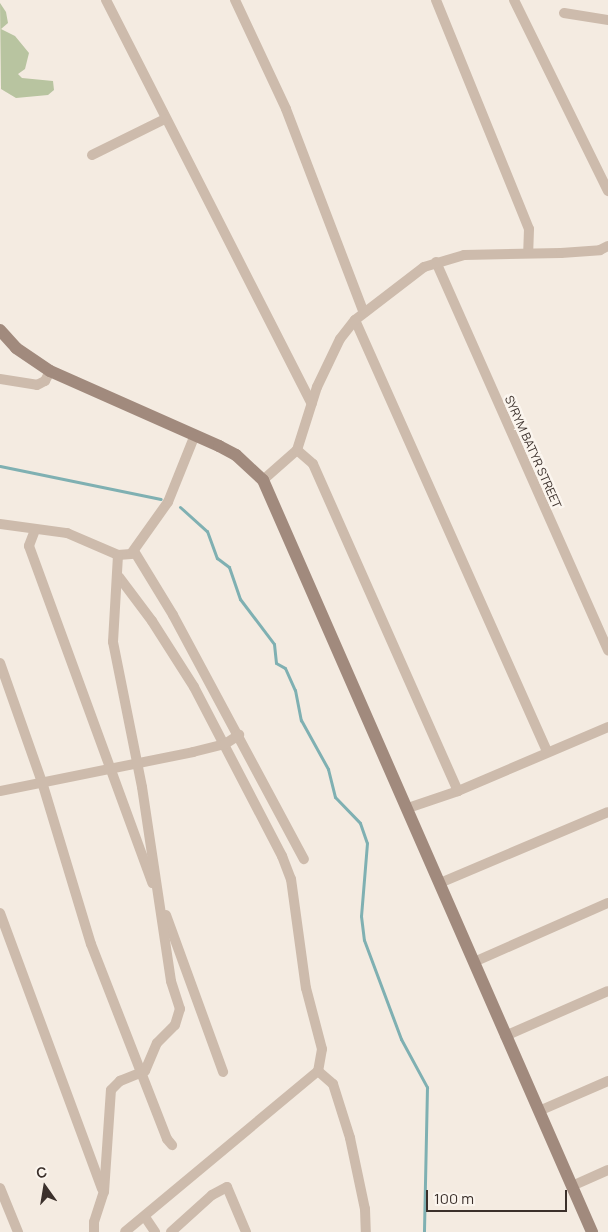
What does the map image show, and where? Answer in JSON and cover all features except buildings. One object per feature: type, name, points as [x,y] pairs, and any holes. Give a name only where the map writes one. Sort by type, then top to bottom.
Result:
[{"type":"main road","points":[[0,330],[16,348],[50,371],[236,455],[263,480],[592,1232]]},
{"type":"street","points":[[106,0],[165,120],[312,404]]},
{"type":"street","points":[[234,0],[286,109],[364,313]]},
{"type":"street","points":[[436,0],[528,229],[531,241],[528,252]]},
{"type":"street","points":[[514,0],[608,192]]},
{"type":"street","points":[[564,13],[608,20]]},
{"type":"street","points":[[92,155],[165,120]]},
{"type":"street","points":[[263,480],[297,450],[328,362],[340,339],[355,320],[436,262],[464,254],[600,250],[608,246]]},
{"type":"street","name":"SYRYM BATYR STREET","points":[[436,262],[608,651]]},
{"type":"street","points":[[355,320],[547,752]]},
{"type":"street","points":[[0,379],[37,385],[45,381],[50,371]]},
{"type":"street","points":[[0,524],[66,534],[118,555],[127,556],[134,552],[168,502],[195,436]]},
{"type":"street","points":[[297,450],[312,464],[458,791]]},
{"type":"street","points":[[35,530],[29,546],[222,1072]]},
{"type":"street","points":[[134,552],[169,607],[304,859]]},
{"type":"street","points":[[94,1232],[94,1222],[104,1192],[106,1130],[111,1090],[120,1080],[142,1073],[149,1065],[157,1043],[174,1025],[180,1009],[171,981],[137,763],[113,642],[119,577],[118,555]]},
{"type":"street","points":[[119,577],[168,645],[225,744],[291,878],[306,988],[322,1050],[318,1071],[125,1232]]},
{"type":"street","points":[[0,663],[42,782],[91,944],[167,1139],[172,1145]]},
{"type":"street","points":[[408,808],[458,791],[608,727]]},
{"type":"street","points":[[0,791],[225,744],[239,735]]},
{"type":"street","points":[[440,883],[608,812]]},
{"type":"street","points":[[474,962],[608,903]]},
{"type":"street","points":[[0,913],[104,1192]]},
{"type":"street","points":[[505,1036],[608,991]]},
{"type":"street","points":[[318,1071],[333,1084],[350,1138],[365,1209],[366,1232]]},
{"type":"street","points":[[539,1111],[608,1080]]},
{"type":"street","points":[[572,1186],[608,1170]]},
{"type":"street","points":[[171,1232],[212,1195],[226,1187],[246,1232]]},
{"type":"street","points":[[0,1188],[18,1232]]},
{"type":"street","points":[[145,1217],[155,1232]]},
{"type":"green space","points":[[0,3],[6,12],[8,23],[1,29],[15,36],[29,53],[25,69],[18,74],[22,78],[53,81],[54,90],[48,95],[16,98],[1,89]]},
{"type":"waterway","points":[[0,466],[161,499]]},
{"type":"waterway","points":[[180,507],[207,531],[217,558],[229,567],[240,599],[274,644],[276,663],[285,668],[295,690],[301,720],[328,769],[335,797],[360,823],[367,843],[361,916],[364,940],[401,1039],[427,1087],[424,1232]]}]
